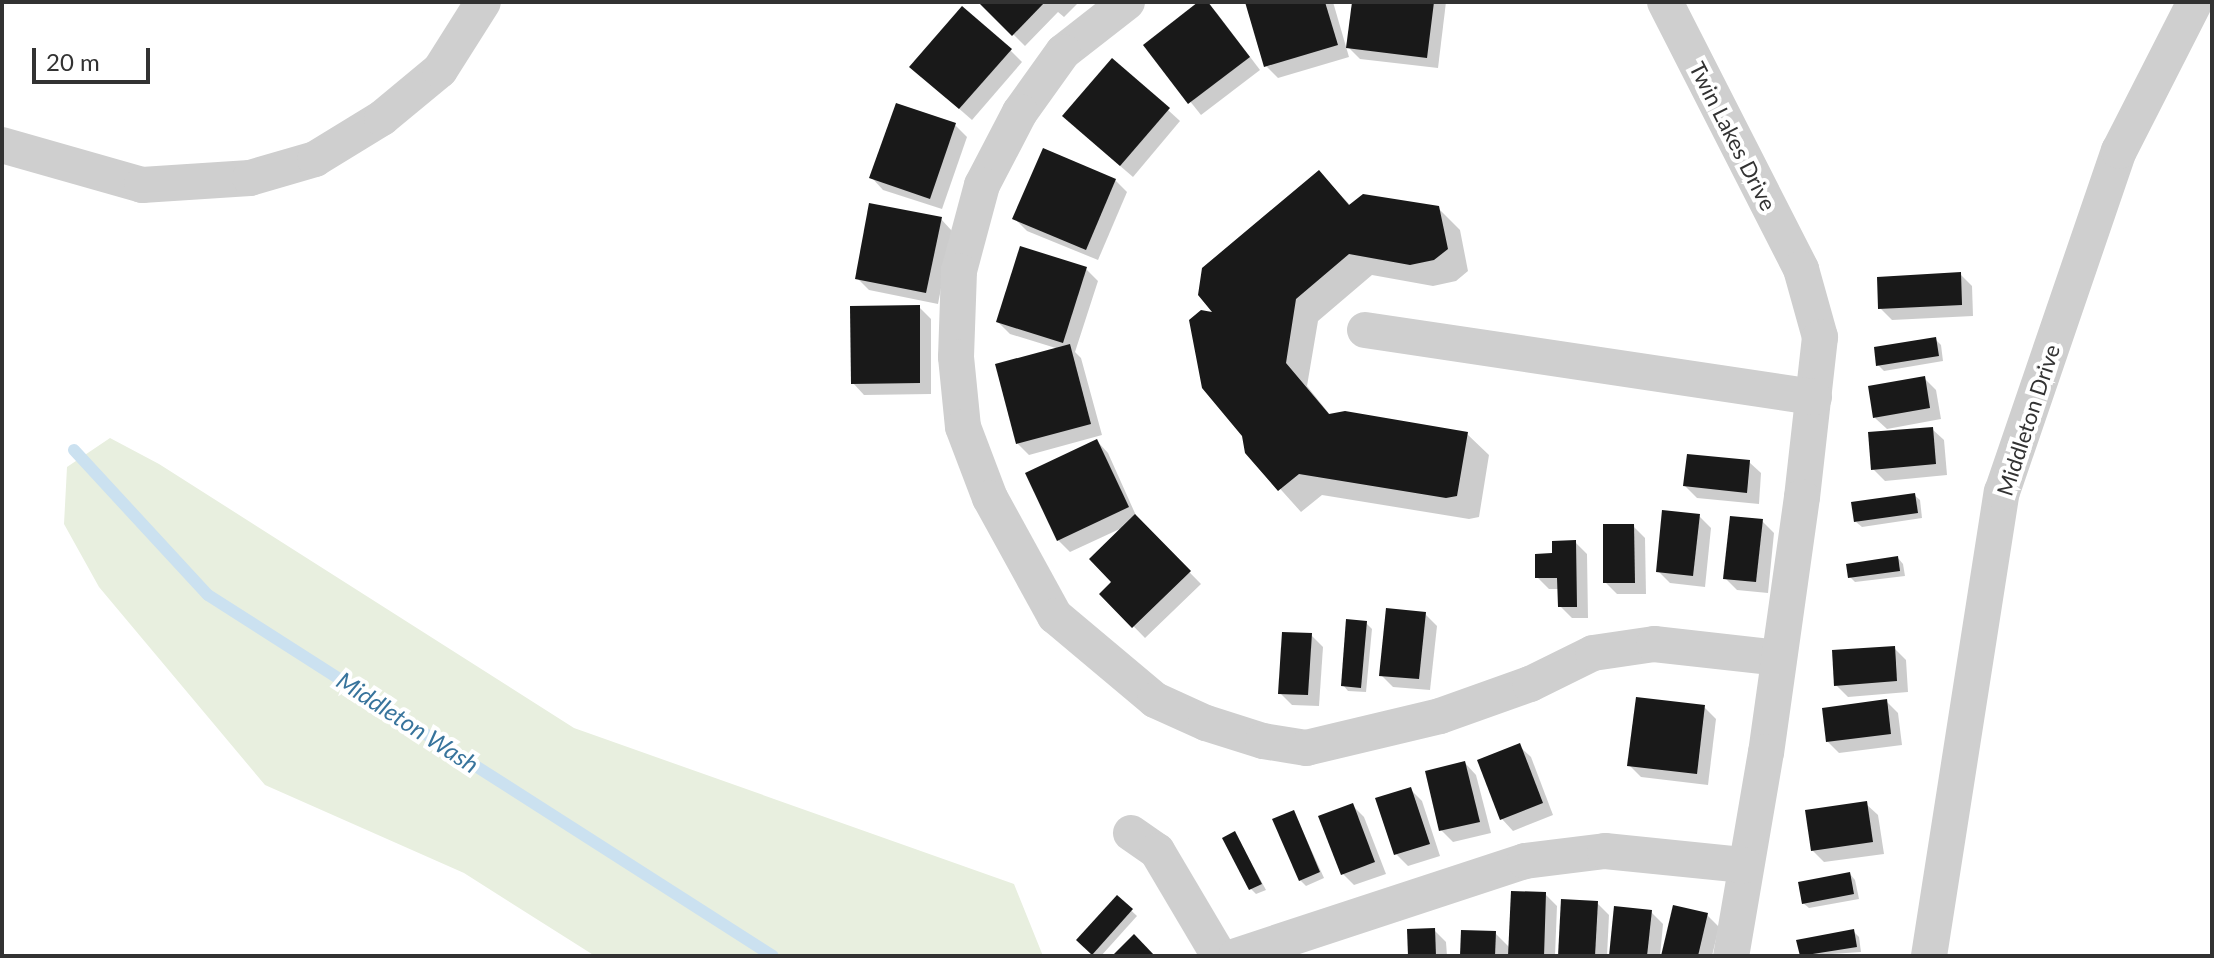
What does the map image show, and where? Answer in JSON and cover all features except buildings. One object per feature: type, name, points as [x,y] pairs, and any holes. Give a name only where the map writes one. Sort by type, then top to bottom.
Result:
[{"type":"street","points":[[2,145],[142,185],[250,178],[276,171],[315,159],[382,118],[440,70],[483,2]]},
{"type":"street","points":[[1127,2],[1063,52],[1020,112],[982,185],[959,271],[956,357],[963,427],[990,498],[1055,616],[1155,700],[1206,723],[1263,741],[1306,748],[1440,716],[1530,684],[1593,653],[1654,644],[1778,658]]},
{"type":"street","name":"Twin Lakes Drive","points":[[1665,2],[1801,269],[1820,337],[1766,752],[1744,865],[1731,956]]},
{"type":"street","name":"Middleton Drive","points":[[1929,956],[2002,492],[2119,151],[2195,2]]},
{"type":"street","points":[[1365,330],[1814,397]]},
{"type":"street","points":[[1131,833],[1157,851],[1219,956]]},
{"type":"street","points":[[1236,956],[1525,861],[1605,851],[1744,865]]},
{"type":"green space","points":[[110,438],[159,464],[574,728],[1014,884],[1043,956],[595,956],[464,873],[265,785],[99,587],[64,524],[67,467]]},
{"type":"waterway","name":"Middleton Wash","points":[[74,450],[208,595],[773,956]]}]
